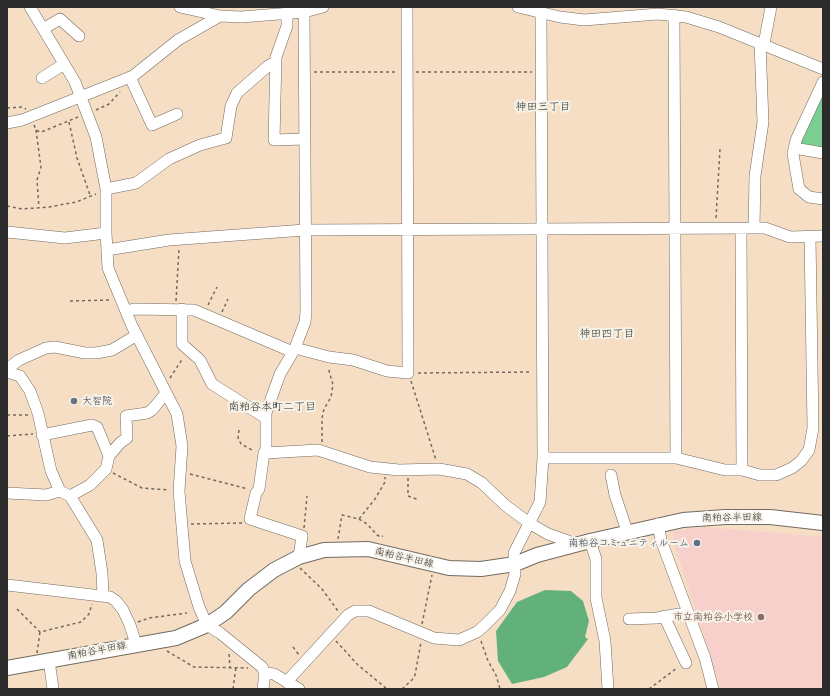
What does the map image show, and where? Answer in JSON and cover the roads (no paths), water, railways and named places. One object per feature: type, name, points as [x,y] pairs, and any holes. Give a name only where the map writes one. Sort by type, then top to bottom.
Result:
[{"type":"main road","name":"南粕谷半田線","points":[[7,668],[176,638],[207,625],[226,612],[248,589],[274,570],[297,558],[324,550],[368,549],[434,565],[463,570],[515,564],[571,546],[627,531],[658,524],[699,518],[776,518],[823,523]]},
{"type":"street","points":[[30,7],[64,64],[81,97],[96,138],[106,192],[108,268],[137,335],[177,414],[181,431],[179,491],[185,561],[199,607],[207,625],[262,667],[264,672],[262,689]]},
{"type":"street","points":[[180,7],[220,16],[260,17],[288,14],[323,7]]},
{"type":"street","points":[[126,311],[134,309],[194,310],[294,350],[329,358],[353,360],[382,370],[408,373],[407,7]]},
{"type":"street","points":[[518,7],[560,17],[589,20],[658,14],[674,15],[703,21],[823,69]]},
{"type":"street","points":[[754,228],[755,176],[763,122],[762,44],[771,7]]},
{"type":"street","points":[[297,558],[302,536],[250,519],[265,453],[266,413],[280,374],[294,350],[305,322],[304,72],[306,10]]},
{"type":"street","points":[[288,683],[291,677],[348,615],[355,611],[368,611],[421,633],[446,640],[459,640],[476,632],[500,610],[506,600],[515,574],[514,553],[540,502],[543,458],[541,12]]},
{"type":"street","points":[[288,14],[287,26],[276,57],[274,140],[304,139]]},
{"type":"street","points":[[674,15],[676,458]]},
{"type":"street","points":[[7,123],[22,120],[130,77],[178,40],[220,16]]},
{"type":"street","points":[[43,29],[60,19],[79,36]]},
{"type":"street","points":[[106,192],[136,183],[169,159],[181,155],[200,145],[226,138],[231,106],[237,93],[268,66],[276,62]]},
{"type":"street","points":[[42,78],[64,64]]},
{"type":"street","points":[[130,77],[152,125],[177,114]]},
{"type":"street","points":[[823,82],[794,148],[796,182],[799,189],[809,197],[823,199]]},
{"type":"street","points":[[794,148],[823,153]]},
{"type":"street","points":[[107,250],[179,239],[305,230],[408,228],[764,228],[790,237],[823,236]]},
{"type":"street","points":[[741,228],[742,470]]},
{"type":"street","points":[[7,232],[65,238],[106,234]]},
{"type":"street","points":[[543,458],[676,458],[725,470],[742,470],[760,475],[776,475],[787,472],[801,461],[810,446],[813,413],[810,237]]},
{"type":"street","points":[[180,309],[182,344],[200,360],[212,384],[266,418]]},
{"type":"street","points":[[98,594],[102,573],[97,540],[70,496],[60,491],[51,471],[39,416],[30,392],[20,376],[7,370],[19,360],[46,348],[55,346],[85,353],[96,353],[112,350],[137,335]]},
{"type":"street","points":[[70,496],[90,485],[106,469],[109,456],[120,443],[127,438],[126,416],[147,413],[152,410],[165,391]]},
{"type":"street","points":[[42,434],[92,424],[97,427],[109,456]]},
{"type":"street","points":[[265,453],[300,450],[321,452],[353,463],[386,469],[439,469],[467,474],[477,480],[529,523],[548,534],[568,542],[571,546]]},
{"type":"street","points":[[611,476],[614,495],[627,531]]},
{"type":"street","points":[[7,493],[46,495],[60,491]]},
{"type":"street","points":[[658,524],[661,540],[691,617],[705,658],[713,689]]},
{"type":"street","points":[[590,541],[596,559],[596,598],[605,641],[608,689]]},
{"type":"street","points":[[7,585],[98,594],[110,597],[116,601],[130,625],[136,644]]},
{"type":"street","points":[[629,619],[657,618],[679,614],[691,617]]},
{"type":"street","points":[[664,616],[686,663]]},
{"type":"street","points":[[43,661],[53,689]]},
{"type":"street","points":[[264,672],[274,674],[299,689]]},
{"type":"place","name":"大智院","points":[[74,401]]},
{"type":"place","name":"南粕谷コミュニティルーム","points":[[697,543]]},
{"type":"place","name":"市立南粕谷小学校","points":[[761,617]]},
{"type":"district","name":"神田三丁目","points":[[543,107]]},
{"type":"district","name":"神田四丁目","points":[[607,334]]},
{"type":"district","name":"南粕谷本町二丁目","points":[[272,407]]}]
